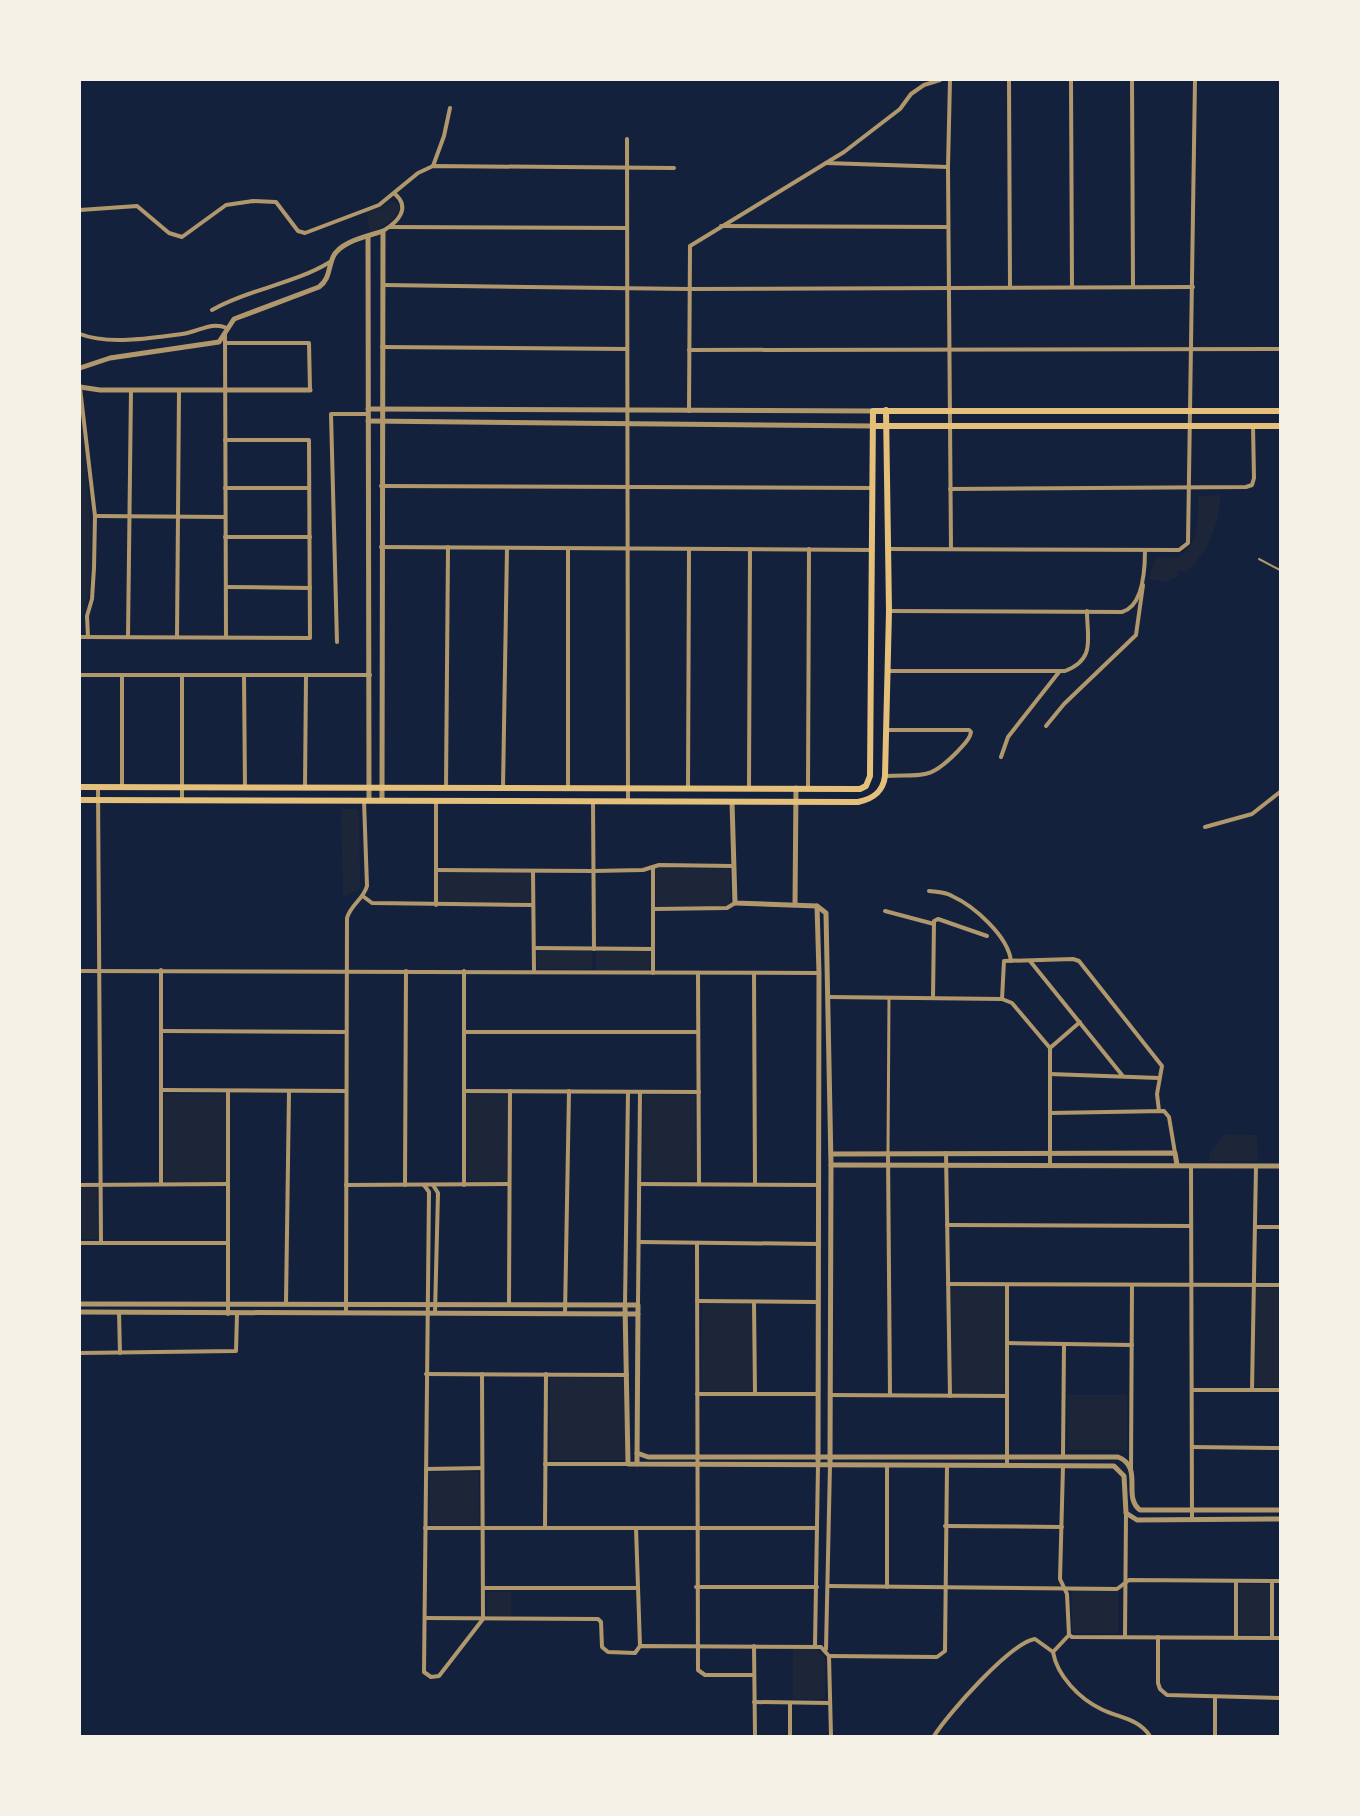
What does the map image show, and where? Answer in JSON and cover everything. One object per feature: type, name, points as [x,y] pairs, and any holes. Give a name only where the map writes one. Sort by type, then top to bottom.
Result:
[{"type":"main road","points":[[80,800],[796,802],[866,800],[881,790],[885,776],[889,611],[886,410]]},
{"type":"main road","points":[[80,788],[860,789],[869,782],[873,411],[1281,411]]},
{"type":"main road","points":[[873,426],[1281,426]]},
{"type":"street","points":[[689,411],[690,246],[824,163],[884,122],[900,109],[911,94],[924,85],[940,80]]},
{"type":"street","points":[[950,80],[948,227],[951,549]]},
{"type":"street","points":[[1009,80],[1010,287]]},
{"type":"street","points":[[1071,80],[1072,287]]},
{"type":"street","points":[[1132,80],[1133,287]]},
{"type":"street","points":[[887,549],[1179,550],[1188,543],[1195,80]]},
{"type":"street","points":[[433,166],[444,136],[450,108]]},
{"type":"street","points":[[627,139],[628,801]]},
{"type":"street","points":[[824,163],[948,167]]},
{"type":"street","points":[[80,210],[137,206],[177,237],[188,235],[226,205],[272,201],[280,206],[298,231],[305,233],[379,205],[418,173],[433,166],[674,168]]},
{"type":"street","points":[[226,638],[225,335],[227,328],[230,322],[239,316],[320,287],[327,277],[332,261],[342,247],[383,231],[399,220],[403,210],[402,202],[395,194]]},
{"type":"street","points":[[721,226],[948,227]]},
{"type":"street","points":[[390,227],[627,228]]},
{"type":"street","points":[[382,801],[383,231]]},
{"type":"street","points":[[346,1314],[347,918],[353,906],[364,897],[367,886],[366,801],[369,788],[370,675],[368,237]]},
{"type":"street","points":[[212,310],[250,293],[310,273],[332,261]]},
{"type":"street","points":[[383,285],[690,289],[1193,287]]},
{"type":"street","points":[[80,334],[105,340],[182,334],[216,324],[227,328]]},
{"type":"street","points":[[80,368],[110,358],[219,342],[225,335]]},
{"type":"street","points":[[88,637],[87,616],[92,599],[95,516],[80,388],[179,391],[310,390],[309,343],[225,342]]},
{"type":"street","points":[[381,347],[627,349]]},
{"type":"street","points":[[689,350],[1281,349]]},
{"type":"street","points":[[128,637],[131,390]]},
{"type":"street","points":[[177,638],[179,391]]},
{"type":"street","points":[[368,415],[381,409],[873,411]]},
{"type":"street","points":[[337,642],[331,414],[368,415],[382,422],[873,426]]},
{"type":"street","points":[[950,489],[1246,488],[1252,484],[1254,478],[1253,425]]},
{"type":"street","points":[[80,637],[310,638],[309,440],[225,440]]},
{"type":"street","points":[[381,486],[872,488]]},
{"type":"street","points":[[225,488],[309,488]]},
{"type":"street","points":[[95,516],[225,517]]},
{"type":"street","points":[[225,537],[310,537]]},
{"type":"street","points":[[381,547],[872,550]]},
{"type":"street","points":[[446,788],[448,547]]},
{"type":"street","points":[[503,788],[507,548]]},
{"type":"street","points":[[568,549],[568,787]]},
{"type":"street","points":[[688,788],[689,549]]},
{"type":"street","points":[[749,788],[750,549]]},
{"type":"street","points":[[808,788],[809,549]]},
{"type":"street","points":[[1046,726],[1064,704],[1136,635],[1145,550]]},
{"type":"street","points":[[889,611],[1127,610],[1143,581]]},
{"type":"street","points":[[226,587],[310,588]]},
{"type":"street","points":[[888,671],[1060,672],[1070,669],[1087,655],[1087,611]]},
{"type":"street","points":[[1001,757],[1008,737],[1060,672]]},
{"type":"street","points":[[80,675],[370,675]]},
{"type":"street","points":[[122,675],[122,788]]},
{"type":"street","points":[[182,675],[182,800]]},
{"type":"street","points":[[244,675],[245,788]]},
{"type":"street","points":[[305,788],[306,675]]},
{"type":"street","points":[[885,776],[926,774],[938,771],[971,735],[969,730],[886,730]]},
{"type":"street","points":[[98,788],[101,1243]]},
{"type":"street","points":[[795,905],[796,788]]},
{"type":"street","points":[[1205,827],[1252,814],[1281,792]]},
{"type":"street","points":[[436,801],[436,904]]},
{"type":"street","points":[[593,801],[594,949]]},
{"type":"street","points":[[732,802],[735,903]]},
{"type":"street","points":[[436,870],[593,871],[653,868],[659,865],[733,866]]},
{"type":"street","points":[[652,973],[653,868]]},
{"type":"street","points":[[533,871],[534,972]]},
{"type":"street","points":[[929,891],[952,896],[973,910],[1003,941],[1011,961]]},
{"type":"street","points":[[364,897],[372,903],[533,905]]},
{"type":"street","points":[[653,909],[727,908],[735,903],[817,906],[826,914],[830,997],[831,1154],[829,1586],[826,1649],[829,1656],[831,1737]]},
{"type":"street","points":[[815,1646],[818,1465],[816,1302],[819,973],[817,906]]},
{"type":"street","points":[[885,911],[934,924]]},
{"type":"street","points":[[933,998],[934,924],[938,919],[987,936]]},
{"type":"street","points":[[534,948],[653,948]]},
{"type":"street","points":[[1002,999],[1004,961],[1072,959],[1079,961],[1162,1066],[1159,1078],[1159,1111]]},
{"type":"street","points":[[1029,960],[1122,1075]]},
{"type":"street","points":[[160,970],[161,1184]]},
{"type":"street","points":[[80,971],[819,973]]},
{"type":"street","points":[[405,1185],[406,971]]},
{"type":"street","points":[[464,971],[464,1185]]},
{"type":"street","points":[[698,973],[699,1184]]},
{"type":"street","points":[[754,973],[755,1184]]},
{"type":"street","points":[[830,997],[1002,999],[1012,1003],[1050,1048],[1050,1164]]},
{"type":"street","points":[[889,998],[890,1395]]},
{"type":"street","points":[[1050,1048],[1080,1022]]},
{"type":"street","points":[[161,1031],[346,1032]]},
{"type":"street","points":[[464,1032],[698,1032]]},
{"type":"street","points":[[1050,1074],[1159,1078]]},
{"type":"street","points":[[161,1090],[346,1091]]},
{"type":"street","points":[[228,1091],[228,1314]]},
{"type":"street","points":[[286,1304],[289,1091]]},
{"type":"street","points":[[464,1091],[699,1092]]},
{"type":"street","points":[[509,1304],[510,1091]]},
{"type":"street","points":[[565,1314],[569,1091]]},
{"type":"street","points":[[628,1092],[625,1305],[628,1464]]},
{"type":"street","points":[[637,1464],[640,1092]]},
{"type":"street","points":[[1050,1113],[1159,1111],[1167,1113],[1177,1165]]},
{"type":"street","points":[[946,1153],[950,1396]]},
{"type":"street","points":[[831,1154],[1175,1153]]},
{"type":"street","points":[[831,1165],[1281,1166]]},
{"type":"street","points":[[1191,1165],[1192,1519]]},
{"type":"street","points":[[1252,1390],[1256,1166]]},
{"type":"street","points":[[80,1185],[228,1184]]},
{"type":"street","points":[[346,1185],[509,1184]]},
{"type":"street","points":[[639,1184],[818,1185]]},
{"type":"street","points":[[424,1185],[429,1192],[426,1304],[424,1672],[431,1677],[439,1676],[483,1619],[482,1374]]},
{"type":"street","points":[[432,1185],[438,1193],[435,1313]]},
{"type":"street","points":[[947,1225],[1191,1226]]},
{"type":"street","points":[[1255,1227],[1281,1227]]},
{"type":"street","points":[[639,1242],[818,1244]]},
{"type":"street","points":[[80,1243],[228,1243]]},
{"type":"street","points":[[697,1243],[696,1647],[698,1670],[705,1675],[754,1675]]},
{"type":"street","points":[[948,1284],[1281,1285]]},
{"type":"street","points":[[1007,1285],[1007,1466]]},
{"type":"street","points":[[1132,1285],[1131,1469],[1136,1508],[1145,1511],[1281,1510]]},
{"type":"street","points":[[697,1301],[816,1302]]},
{"type":"street","points":[[754,1302],[755,1394]]},
{"type":"street","points":[[80,1304],[638,1305]]},
{"type":"street","points":[[80,1312],[638,1314]]},
{"type":"street","points":[[120,1312],[120,1353]]},
{"type":"street","points":[[80,1353],[236,1351],[237,1314]]},
{"type":"street","points":[[1007,1343],[1132,1345]]},
{"type":"street","points":[[1063,1457],[1064,1344]]},
{"type":"street","points":[[426,1374],[627,1375]]},
{"type":"street","points":[[545,1528],[546,1374]]},
{"type":"street","points":[[1192,1390],[1281,1390]]},
{"type":"street","points":[[697,1394],[817,1394]]},
{"type":"street","points":[[830,1395],[1006,1396]]},
{"type":"street","points":[[1192,1447],[1281,1448]]},
{"type":"street","points":[[637,1453],[648,1457],[1118,1457],[1129,1463],[1131,1469]]},
{"type":"street","points":[[545,1464],[1114,1466],[1124,1476],[1125,1637]]},
{"type":"street","points":[[1053,1652],[1068,1635],[1067,1594],[1060,1579],[1063,1465]]},
{"type":"street","points":[[887,1587],[888,1466]]},
{"type":"street","points":[[829,1656],[942,1655],[945,1651],[946,1466]]},
{"type":"street","points":[[426,1469],[482,1468]]},
{"type":"street","points":[[1126,1513],[1137,1520],[1281,1519]]},
{"type":"street","points":[[945,1526],[1062,1527]]},
{"type":"street","points":[[425,1528],[817,1528]]},
{"type":"street","points":[[425,1618],[598,1619],[602,1622],[604,1650],[635,1653],[640,1646],[636,1528]]},
{"type":"street","points":[[829,1586],[1118,1589],[1129,1580],[1281,1581]]},
{"type":"street","points":[[1236,1581],[1236,1638]]},
{"type":"street","points":[[1272,1581],[1272,1638]]},
{"type":"street","points":[[696,1587],[817,1587]]},
{"type":"street","points":[[483,1588],[637,1588]]},
{"type":"street","points":[[1068,1635],[1072,1637],[1281,1638]]},
{"type":"street","points":[[1158,1637],[1158,1683],[1160,1689],[1167,1695],[1281,1698]]},
{"type":"street","points":[[934,1737],[953,1709],[998,1665],[1028,1641],[1035,1639],[1053,1652],[1063,1677],[1091,1703],[1137,1723],[1150,1737]]},
{"type":"street","points":[[640,1646],[815,1646],[826,1649]]},
{"type":"street","points":[[754,1646],[754,1737]]},
{"type":"street","points":[[1215,1698],[1215,1737]]},
{"type":"street","points":[[754,1702],[830,1703]]},
{"type":"street","points":[[790,1703],[790,1737]]},
{"type":"lane","points":[[1259,558],[1281,570]]},
{"type":"shaded area","points":[[391,201],[399,205],[396,215],[380,228],[370,232],[366,211],[379,209]]},
{"type":"shaded area","points":[[80,406],[88,481],[91,544],[88,596],[83,614],[80,614]]},
{"type":"shaded area","points":[[1221,495],[1215,527],[1206,547],[1194,564],[1186,572],[1179,570],[1177,577],[1166,582],[1149,579],[1155,558],[1181,556],[1192,543],[1197,529],[1198,496]]},
{"type":"shaded area","points":[[341,809],[356,809],[359,812],[360,889],[343,897]]},
{"type":"shaded area","points":[[656,868],[730,869],[730,906],[656,906]]},
{"type":"shaded area","points":[[438,871],[531,873],[531,903],[438,902]]},
{"type":"shaded area","points":[[537,950],[592,951],[592,969],[537,969]]},
{"type":"shaded area","points":[[596,951],[650,951],[650,970],[596,970]]},
{"type":"shaded area","points":[[164,1094],[228,1094],[228,1182],[164,1182]]},
{"type":"shaded area","points":[[466,1094],[508,1095],[507,1182],[467,1181]]},
{"type":"shaded area","points":[[643,1095],[695,1095],[696,1180],[643,1181]]},
{"type":"shaded area","points":[[1225,1134],[1257,1135],[1258,1161],[1210,1161],[1209,1154]]},
{"type":"shaded area","points":[[80,1188],[97,1188],[98,1239],[80,1239]]},
{"type":"shaded area","points":[[950,1286],[1005,1287],[1004,1394],[951,1394]]},
{"type":"shaded area","points":[[1255,1288],[1280,1288],[1280,1387],[1254,1387]]},
{"type":"shaded area","points":[[702,1304],[752,1304],[753,1391],[701,1391]]},
{"type":"shaded area","points":[[550,1378],[624,1378],[625,1460],[550,1460]]},
{"type":"shaded area","points":[[1067,1395],[1127,1395],[1127,1450],[1068,1450]]},
{"type":"shaded area","points":[[429,1472],[478,1472],[479,1525],[430,1525]]},
{"type":"shaded area","points":[[1239,1584],[1270,1584],[1270,1634],[1239,1634]]},
{"type":"shaded area","points":[[1072,1590],[1118,1591],[1118,1633],[1076,1633],[1072,1630]]},
{"type":"shaded area","points":[[487,1592],[511,1592],[511,1616],[487,1616]]},
{"type":"shaded area","points":[[793,1649],[815,1649],[825,1658],[825,1697],[823,1699],[793,1699]]}]
